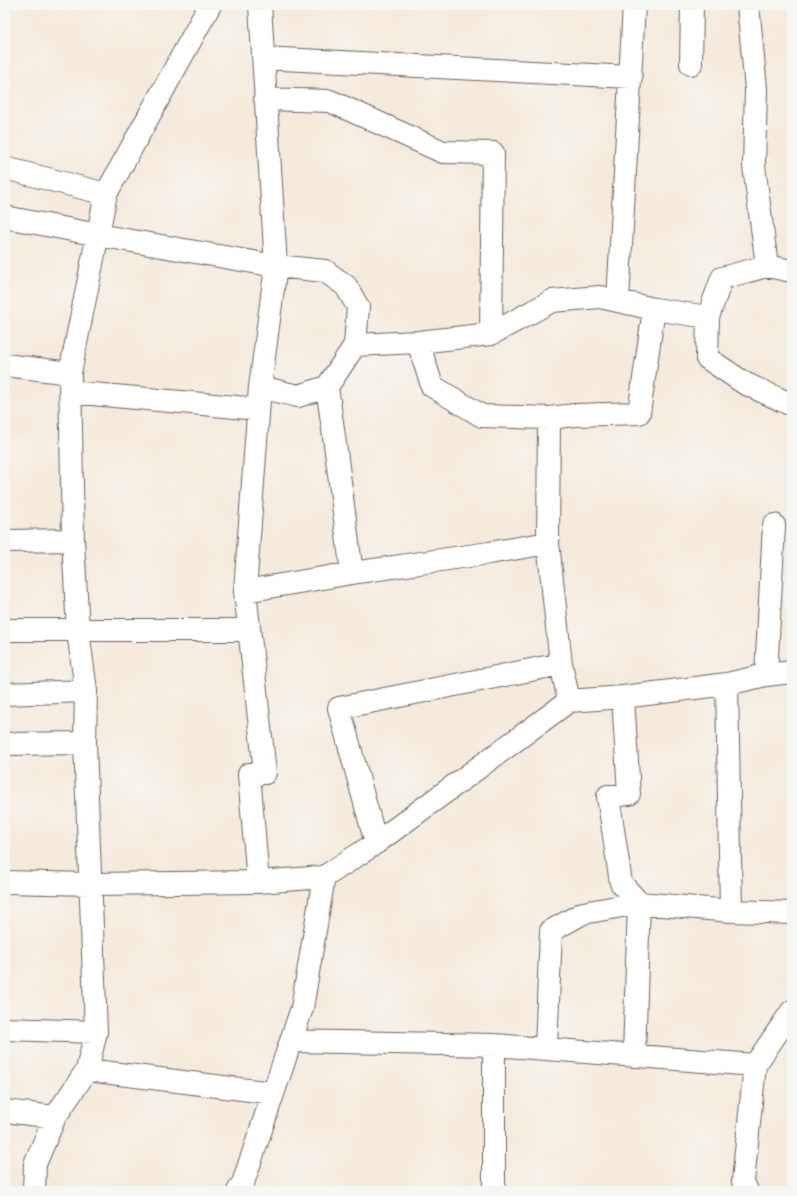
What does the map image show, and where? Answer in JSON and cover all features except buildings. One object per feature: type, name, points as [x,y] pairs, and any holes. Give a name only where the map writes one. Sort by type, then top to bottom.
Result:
[{"type":"street","points":[[34,1191],[35,1164],[55,1117],[87,1070],[96,1032],[86,744],[86,691],[78,630],[73,540],[70,382],[106,194],[210,5]]},
{"type":"street","points":[[258,882],[249,774],[266,774],[245,591],[260,387],[276,266],[260,5]]},
{"type":"street","points":[[618,301],[634,5]]},
{"type":"street","points":[[691,64],[692,5]]},
{"type":"street","points":[[748,5],[756,89],[754,166],[767,266]]},
{"type":"street","points":[[263,58],[630,76]]},
{"type":"street","points":[[265,99],[330,100],[443,152],[493,152],[491,334]]},
{"type":"street","points":[[5,168],[106,194]]},
{"type":"street","points":[[5,217],[276,266],[325,271],[346,286],[358,307],[356,345],[326,387],[298,396],[260,387]]},
{"type":"street","points":[[792,271],[767,266],[722,278],[708,316],[707,358],[744,383],[792,405]]},
{"type":"street","points":[[356,345],[418,342],[491,334],[552,301],[600,297],[654,309],[708,316]]},
{"type":"street","points":[[418,342],[432,386],[482,416],[549,418],[574,415],[639,413],[654,309]]},
{"type":"street","points":[[5,365],[70,382],[258,409]]},
{"type":"street","points":[[326,387],[352,572]]},
{"type":"street","points":[[549,418],[548,543],[561,664],[569,701]]},
{"type":"street","points":[[766,675],[774,525]]},
{"type":"street","points":[[5,542],[73,540]]},
{"type":"street","points":[[245,591],[352,572],[489,553],[548,543]]},
{"type":"street","points":[[5,630],[249,630]]},
{"type":"street","points":[[376,843],[339,708],[561,664]]},
{"type":"street","points":[[5,882],[91,884],[258,882],[324,877],[376,843],[569,701],[623,697],[727,684],[766,675],[792,672]]},
{"type":"street","points":[[727,684],[730,911]]},
{"type":"street","points":[[5,694],[86,691]]},
{"type":"street","points":[[623,697],[629,794],[608,796],[621,883],[639,904],[634,1056]]},
{"type":"street","points":[[5,744],[86,744]]},
{"type":"street","points":[[238,1191],[243,1183],[302,1008],[324,877]]},
{"type":"street","points":[[546,1048],[551,931],[583,913],[639,904],[730,911],[792,913]]},
{"type":"street","points":[[747,1191],[743,1181],[755,1065],[792,1011]]},
{"type":"street","points":[[5,1029],[96,1032]]},
{"type":"street","points":[[291,1041],[494,1045],[755,1065]]},
{"type":"street","points":[[494,1045],[494,1191]]},
{"type":"street","points":[[87,1070],[273,1093]]},
{"type":"street","points":[[5,1111],[55,1117]]}]
